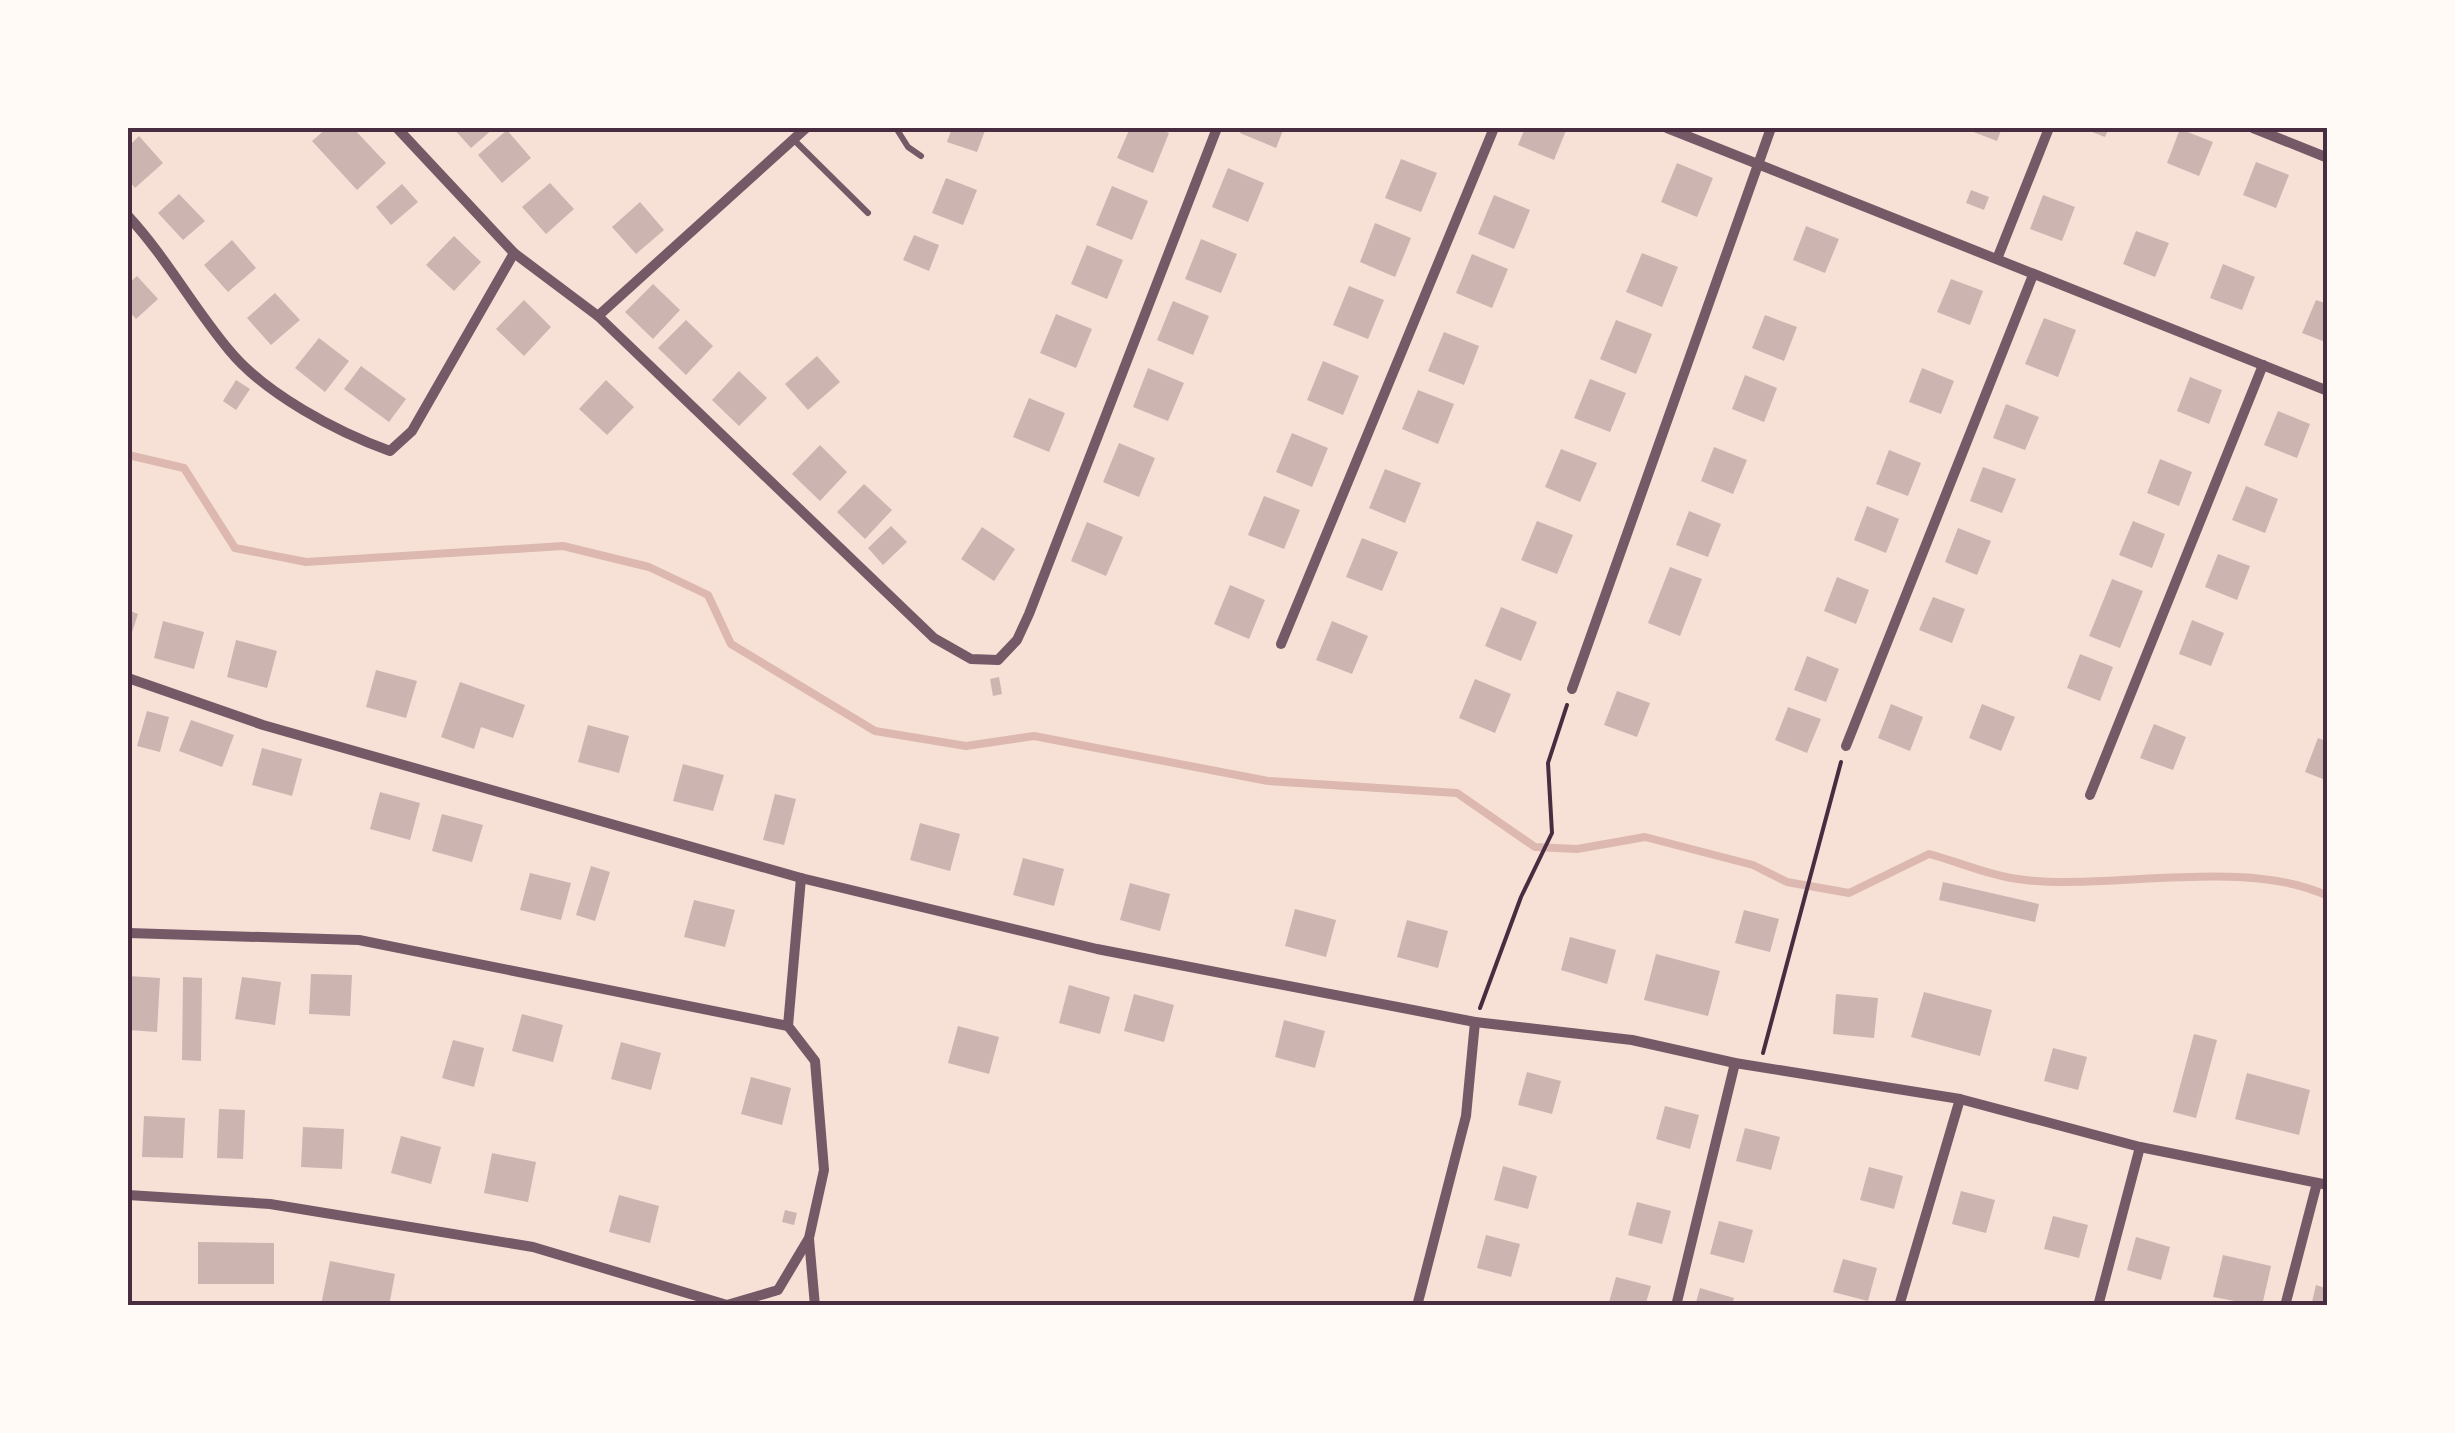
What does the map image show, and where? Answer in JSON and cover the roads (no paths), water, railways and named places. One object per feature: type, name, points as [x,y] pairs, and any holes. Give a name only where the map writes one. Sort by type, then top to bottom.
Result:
[{"type":"street","points":[[397,128],[514,253],[598,316],[934,638],[972,659],[998,660],[1017,640],[1028,614],[1217,128]]},
{"type":"street","points":[[598,316],[806,128]]},
{"type":"street","points":[[1282,644],[1494,128]]},
{"type":"street","points":[[1667,128],[2328,391]]},
{"type":"street","points":[[1572,689],[1770,128]]},
{"type":"street","points":[[1997,260],[2049,128]]},
{"type":"street","points":[[2253,128],[2328,158]]},
{"type":"street","points":[[128,216],[188,290],[230,352],[289,400],[353,438],[390,451],[412,431],[514,253]]},
{"type":"street","points":[[1846,746],[2033,275]]},
{"type":"street","points":[[2090,794],[2264,365]]},
{"type":"street","points":[[128,678],[263,725],[802,878],[1097,949],[1475,1022],[1632,1040],[1735,1063],[1960,1099],[2140,1147],[2322,1184],[2285,1306]]},
{"type":"street","points":[[788,1026],[802,878]]},
{"type":"street","points":[[128,933],[359,940],[788,1026],[815,1062],[824,1170],[809,1238],[815,1306]]},
{"type":"street","points":[[1417,1306],[1466,1116],[1475,1022]]},
{"type":"street","points":[[1676,1306],[1735,1063]]},
{"type":"street","points":[[1899,1306],[1960,1099]]},
{"type":"street","points":[[2098,1306],[2140,1147]]},
{"type":"street","points":[[128,1195],[270,1204],[533,1247],[727,1305],[778,1290],[809,1238]]},
{"type":"lane","points":[[896,128],[908,148],[921,156]]},
{"type":"lane","points":[[794,139],[868,213]]},
{"type":"waterway","points":[[128,455],[184,468],[235,548],[306,562],[563,546],[649,567],[708,595],[731,644],[875,731],[966,746],[1034,736],[1268,781],[1457,793],[1535,847],[1577,849],[1645,837],[1753,865],[1787,882],[1849,893],[1929,854],[2025,880],[2258,878],[2328,896]]}]
